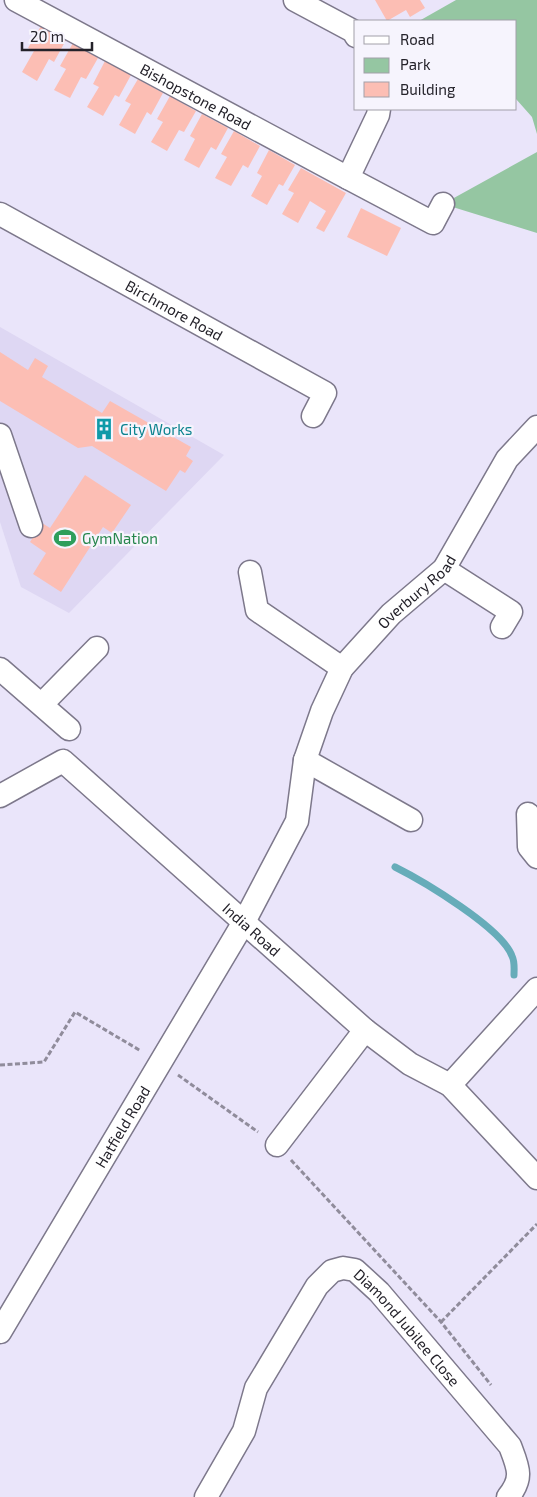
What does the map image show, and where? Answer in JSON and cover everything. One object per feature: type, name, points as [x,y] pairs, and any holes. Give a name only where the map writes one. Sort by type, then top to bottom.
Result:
[{"type":"street","name":"Bishopstone Road","points":[[16,0],[433,223],[443,204]]},
{"type":"street","points":[[294,0],[354,33]]},
{"type":"street","points":[[348,178],[379,110]]},
{"type":"street","name":"Birchmore Road","points":[[0,214],[325,393],[312,416]]},
{"type":"street","name":"Overbury Road","points":[[244,922],[297,821],[305,760],[322,711],[342,668],[391,614],[444,569],[507,460],[537,427]]},
{"type":"street","points":[[0,435],[31,526]]},
{"type":"street","points":[[444,569],[511,612],[502,627]]},
{"type":"street","points":[[250,572],[257,610],[342,668]]},
{"type":"street","points":[[42,704],[97,648]]},
{"type":"street","points":[[0,669],[69,729]]},
{"type":"street","points":[[305,760],[411,820]]},
{"type":"street","name":"India Road","points":[[0,796],[63,761],[365,1030],[410,1064],[450,1085],[537,1178]]},
{"type":"street","points":[[528,814],[529,847],[537,857]]},
{"type":"street","name":"Hatfield Road","points":[[0,1332],[162,1064],[244,922]]},
{"type":"street","points":[[450,1085],[537,989]]},
{"type":"street","points":[[277,1145],[365,1030]]},
{"type":"street","name":"Diamond Jubilee Close","points":[[206,1497],[244,1431],[256,1388],[317,1286],[332,1271],[343,1268],[355,1270],[379,1292],[510,1446],[518,1467],[519,1481],[508,1497]]},
{"type":"path","points":[[0,1065],[44,1062],[74,1012],[162,1064],[277,1145],[441,1322],[537,1224]]},
{"type":"shaded area","points":[[0,327],[224,455],[69,613],[21,587],[0,522]]},
{"type":"green space","points":[[456,0],[537,0],[537,134],[532,117],[517,100],[517,20],[421,20]]},
{"type":"green space","points":[[537,152],[537,233],[443,204]]},
{"type":"building","points":[[375,0],[420,0],[425,8],[410,17],[406,10],[386,20]]},
{"type":"building","points":[[41,26],[66,40],[54,62],[49,59],[37,81],[22,72],[34,51],[28,48]]},
{"type":"building","points":[[73,43],[98,58],[86,79],[81,77],[70,98],[54,90],[66,69],[60,66]]},
{"type":"building","points":[[105,61],[131,75],[119,97],[115,95],[103,116],[87,107],[99,87],[93,84]]},
{"type":"building","points":[[138,79],[163,93],[151,115],[147,112],[135,134],[119,125],[131,104],[125,101]]},
{"type":"building","points":[[170,96],[196,111],[184,132],[179,130],[167,151],[151,142],[163,122],[157,119]]},
{"type":"building","points":[[202,114],[228,128],[216,150],[211,147],[199,168],[184,160],[195,139],[190,136]]},
{"type":"building","points":[[234,131],[260,146],[248,168],[243,165],[231,186],[215,178],[227,157],[221,154]]},
{"type":"building","points":[[269,150],[295,165],[283,186],[279,184],[267,205],[251,196],[262,176],[257,173]]},
{"type":"building","points":[[301,168],[346,193],[324,232],[316,228],[326,211],[310,201],[298,223],[282,214],[294,193],[288,190]]},
{"type":"building","points":[[361,208],[401,228],[387,256],[347,237]]},
{"type":"building","name":"City Works","points":[[0,352],[28,370],[35,358],[48,366],[42,377],[102,413],[110,401],[191,447],[186,456],[193,461],[185,473],[180,470],[166,491],[92,446],[78,448],[0,401]]},
{"type":"building","name":"GymNation","points":[[85,475],[131,505],[112,533],[103,527],[61,592],[33,574],[46,553],[30,542],[42,523],[50,528]]},
{"type":"waterway","points":[[395,867],[442,894],[493,932],[512,956],[514,975]]},
{"type":"place","name":"City Works","points":[[104,429]]},
{"type":"place","name":"GymNation","points":[[65,538]]}]
